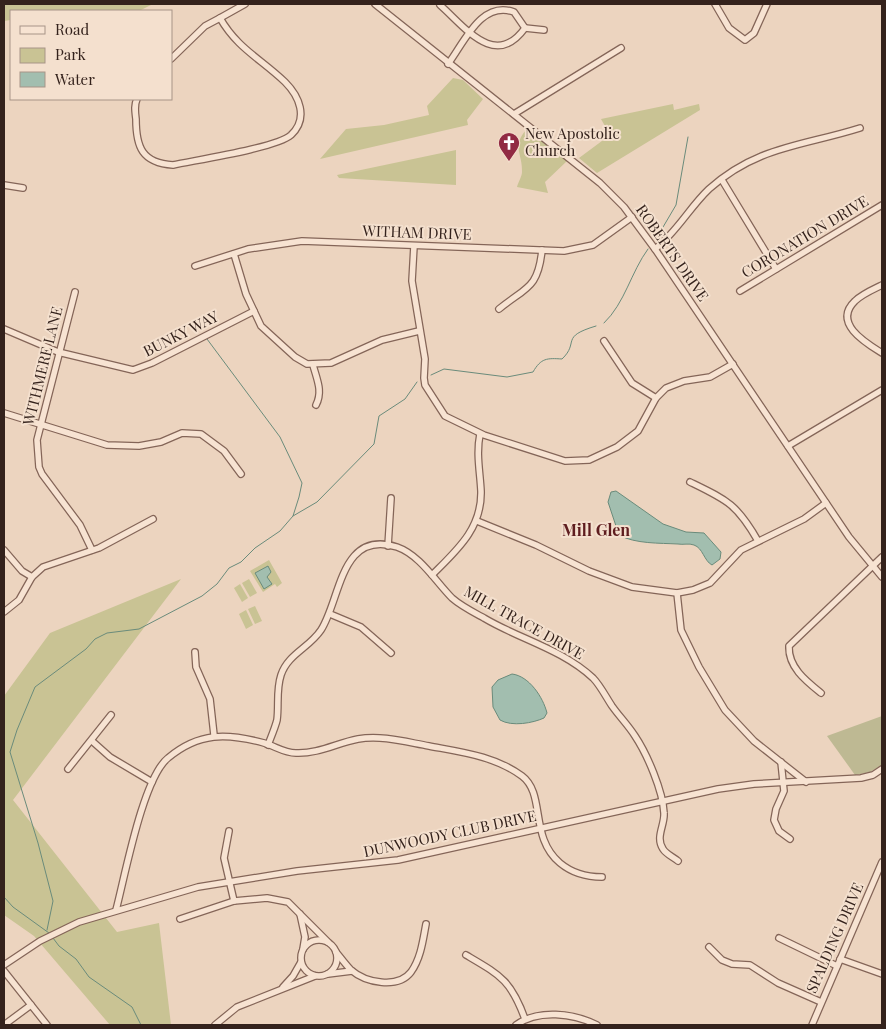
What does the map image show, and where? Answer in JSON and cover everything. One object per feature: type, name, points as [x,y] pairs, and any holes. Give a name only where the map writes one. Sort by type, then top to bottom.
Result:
[{"type":"street","points":[[172,58],[205,26],[245,4]]},
{"type":"street","name":"ROBERTS DRIVE","points":[[375,4],[448,64],[600,183],[632,217],[870,567],[882,578]]},
{"type":"street","points":[[715,4],[729,28],[745,40],[754,33],[768,4]]},
{"type":"street","points":[[440,5],[471,32],[475,40],[484,44],[496,46],[515,38],[525,28]]},
{"type":"street","points":[[448,64],[471,32],[471,28],[482,17],[501,9],[514,12],[525,28],[544,30]]},
{"type":"street","points":[[136,100],[136,134],[139,146],[144,154],[160,164],[173,165],[232,153],[278,142],[290,135],[300,119],[301,109],[294,91],[239,45],[220,18]]},
{"type":"street","points":[[514,114],[621,48]]},
{"type":"street","points":[[655,249],[670,237],[706,193],[738,167],[762,154],[860,128]]},
{"type":"street","points":[[722,180],[776,270]]},
{"type":"street","points":[[4,184],[23,188]]},
{"type":"street","name":"CORONATION DRIVE","points":[[740,291],[882,205]]},
{"type":"street","name":"WITHAM DRIVE","points":[[196,266],[265,245],[302,241],[564,251],[593,245],[632,217]]},
{"type":"street","points":[[414,246],[412,281],[425,359],[424,378],[428,391],[445,416],[480,434],[565,460],[589,460],[617,447],[638,431],[656,398],[674,384],[710,377],[733,364]]},
{"type":"street","points":[[500,310],[523,294],[534,282],[541,263],[542,250]]},
{"type":"street","points":[[234,254],[254,311],[262,326],[294,358],[312,365],[331,363],[382,340],[419,331]]},
{"type":"street","points":[[882,285],[855,301],[851,307],[848,321],[855,334],[882,353]]},
{"type":"street","name":"WITHMERE LANE","points":[[75,292],[58,352],[37,440],[39,467],[42,474],[80,525],[92,550]]},
{"type":"street","name":"BUNKY WAY","points":[[4,329],[58,352],[133,370],[152,363],[254,311]]},
{"type":"street","points":[[604,341],[632,383],[656,398]]},
{"type":"street","points":[[312,365],[319,382],[320,396],[316,405]]},
{"type":"street","points":[[788,446],[882,390]]},
{"type":"street","points":[[4,413],[107,445],[151,444],[182,433],[201,434],[224,451],[241,474]]},
{"type":"street","points":[[432,575],[462,545],[476,520],[481,499],[477,458],[480,434]]},
{"type":"street","points":[[690,482],[732,504],[744,517],[758,541]]},
{"type":"street","points":[[268,745],[277,721],[277,694],[285,668],[293,655],[318,634],[330,614],[342,574],[349,560],[355,554],[371,547],[388,546],[391,498]]},
{"type":"street","points":[[476,520],[536,545],[588,572],[632,586],[677,593],[693,590],[710,582],[741,550],[804,519],[826,503]]},
{"type":"street","points":[[4,612],[19,600],[32,577],[50,564],[75,558],[153,519]]},
{"type":"street","name":"MILL TRACE DRIVE","points":[[388,546],[396,547],[408,554],[432,575],[454,599],[467,608],[486,620],[556,653],[594,679],[636,736],[663,802]]},
{"type":"street","points":[[4,550],[22,571],[32,577]]},
{"type":"street","points":[[821,693],[797,670],[789,655],[789,646],[882,557]]},
{"type":"street","points":[[677,593],[681,630],[717,697],[736,723],[806,782]]},
{"type":"street","points":[[330,614],[361,627],[391,653]]},
{"type":"street","points":[[195,652],[196,667],[210,699],[214,735]]},
{"type":"street","points":[[68,769],[111,715]]},
{"type":"street","points":[[116,910],[152,782],[167,758],[182,748],[214,735],[236,737],[268,745],[286,752],[305,753],[359,739],[381,739],[404,741],[472,754],[496,763],[524,778],[536,798],[540,828],[548,851],[565,867],[579,874],[602,877]]},
{"type":"street","points":[[92,741],[110,757],[152,782]]},
{"type":"street","points":[[781,762],[784,796],[776,809],[774,820],[778,831],[790,839]]},
{"type":"street","name":"DUNWOODY CLUB DRIVE","points":[[4,965],[58,930],[116,910],[198,887],[230,881],[398,860],[736,786],[868,777],[882,769]]},
{"type":"street","points":[[663,802],[665,816],[660,839],[663,850],[678,861]]},
{"type":"street","points":[[229,830],[224,858],[225,872],[230,881],[234,901]]},
{"type":"street","name":"SPALDING DRIVE","points":[[812,1025],[882,862]]},
{"type":"street","points":[[180,919],[234,901],[267,898],[288,902],[328,942],[352,971],[379,982],[389,983],[401,980],[411,972],[421,951],[426,924]]},
{"type":"street","points":[[282,988],[293,976],[301,962],[305,937],[300,914]]},
{"type":"street","points":[[779,938],[837,966]]},
{"type":"street","points":[[303,949],[314,940],[328,942]]},
{"type":"street","points":[[709,948],[727,962],[750,965],[778,983],[821,1002]]},
{"type":"street","points":[[328,974],[335,966],[336,952]]},
{"type":"street","points":[[466,955],[507,982],[517,997],[524,1018]]},
{"type":"street","points":[[840,959],[882,974]]},
{"type":"street","points":[[301,962],[306,971],[316,976]]},
{"type":"street","points":[[4,971],[47,1025]]},
{"type":"street","points":[[215,1025],[237,1007],[282,988],[316,976],[352,971]]},
{"type":"street","points":[[4,1025],[31,1005]]},
{"type":"street","points":[[516,1025],[524,1018],[556,1014],[572,1016],[597,1025]]},
{"type":"green space","points":[[4,4],[153,4],[141,10],[10,10],[10,20],[4,21]]},
{"type":"green space","points":[[453,78],[463,80],[483,99],[467,120],[468,125],[320,159],[346,129],[384,125],[429,115],[427,106]]},
{"type":"green space","points":[[673,104],[674,110],[699,104],[700,110],[597,173],[579,158],[610,135],[601,119]]},
{"type":"green space","points":[[527,129],[567,161],[545,182],[548,193],[517,187],[522,172],[519,145],[522,135]]},
{"type":"green space","points":[[456,150],[456,185],[339,178],[337,175]]},
{"type":"green space","points":[[269,560],[282,583],[277,587],[275,584],[263,592],[250,571]]},
{"type":"green space","points":[[181,579],[13,800],[117,932],[159,923],[171,1025],[110,1025],[34,936],[4,915],[4,696],[50,633]]},
{"type":"green space","points":[[249,579],[257,593],[250,597],[242,583]]},
{"type":"green space","points":[[240,584],[248,598],[242,602],[234,588]]},
{"type":"green space","points":[[255,606],[262,621],[255,624],[248,609]]},
{"type":"green space","points":[[246,610],[253,625],[246,629],[239,614]]},
{"type":"shaded area","points":[[882,716],[882,765],[870,772],[855,775],[827,736]]},
{"type":"water","points":[[616,491],[663,524],[686,532],[704,533],[721,552],[720,559],[712,565],[699,549],[692,544],[640,542],[619,535],[608,502],[611,492]]},
{"type":"water","points":[[268,566],[271,572],[267,577],[272,584],[264,589],[255,573]]},
{"type":"water","points":[[512,674],[524,679],[539,694],[547,713],[544,718],[522,724],[500,720],[493,707],[492,687],[498,680]]},
{"type":"waterway","points":[[656,239],[676,205],[688,137]]},
{"type":"waterway","points":[[604,323],[623,297],[648,249]]},
{"type":"waterway","points":[[431,375],[444,369],[507,377],[533,372],[542,361],[562,359],[578,333],[596,326]]},
{"type":"waterway","points":[[47,930],[53,901],[38,843],[10,752],[35,687],[86,649],[95,639],[107,633],[139,629],[202,596],[217,584],[229,568],[241,562],[255,548],[280,531],[293,516],[299,497],[302,483],[280,437],[207,339]]},
{"type":"waterway","points":[[293,516],[317,502],[374,444],[379,416],[405,399],[417,382]]},
{"type":"waterway","points":[[4,897],[13,907],[49,933]]},
{"type":"waterway","points":[[53,938],[59,946],[76,959],[89,977],[132,1007],[141,1025]]},
{"type":"place","name":"New Apostolic Church","points":[[509,162]]},
{"type":"district","name":"Mill Glen","points":[[596,530]]}]
